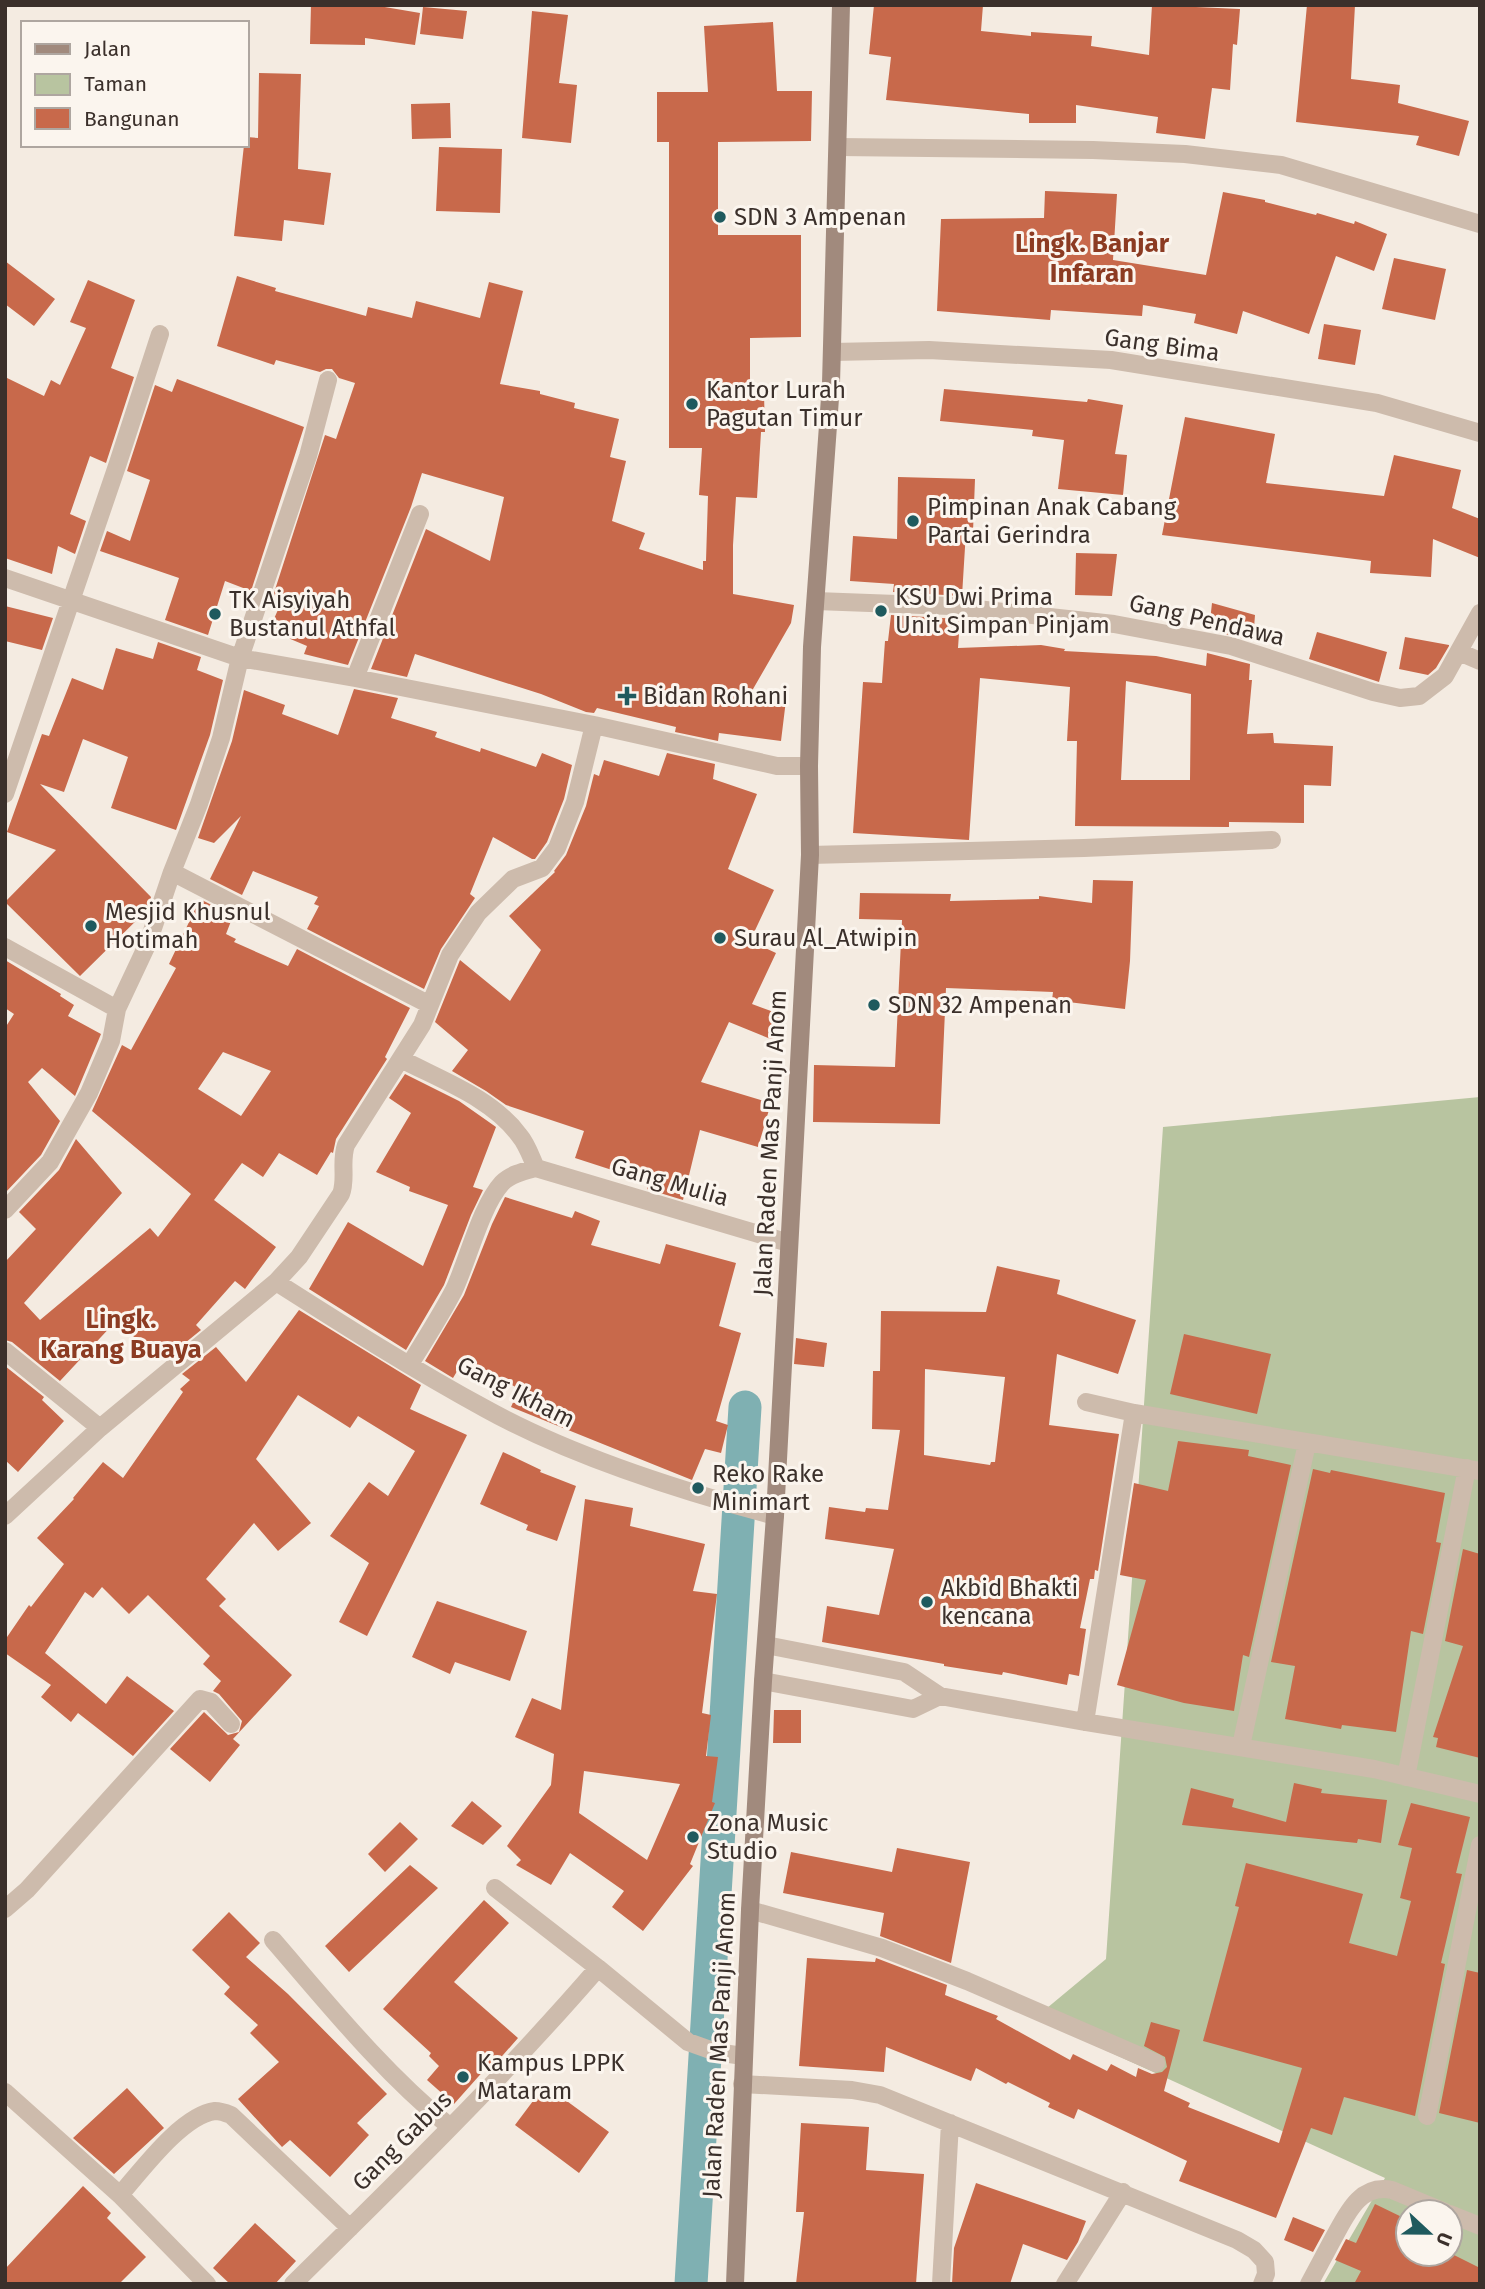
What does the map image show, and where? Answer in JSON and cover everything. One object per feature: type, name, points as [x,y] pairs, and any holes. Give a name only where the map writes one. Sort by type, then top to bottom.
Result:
[{"type":"street","name":"Jalan Raden Mas Panji Anom","points":[[734,2284],[762,1681],[775,1516],[810,855],[812,647],[832,352],[841,5]]},
{"type":"street","points":[[838,147],[1093,150],[1199,155],[1280,165],[1480,224]]},
{"type":"street","points":[[5,794],[160,334]]},
{"type":"street","name":"Gang Bima","points":[[832,352],[929,349],[1111,360],[1377,403],[1480,433]]},
{"type":"street","points":[[5,1210],[51,1162],[89,1093],[111,1041],[117,1009],[148,943],[221,738],[240,658],[308,456],[328,380]]},
{"type":"street","points":[[355,678],[420,514]]},
{"type":"street","points":[[5,578],[240,658],[594,725],[777,766],[809,766]]},
{"type":"street","name":"Gang Pendawa","points":[[816,601],[950,606],[1114,624],[1231,646],[1373,692],[1400,698],[1419,696],[1446,676],[1480,613]]},
{"type":"street","points":[[1459,652],[1480,661]]},
{"type":"street","points":[[5,1516],[100,1428],[276,1282],[299,1257],[341,1194],[345,1145],[422,1025],[450,955],[478,913],[513,879],[542,868],[557,848],[575,802],[594,725]]},
{"type":"street","points":[[810,855],[1272,840]]},
{"type":"street","points":[[172,872],[430,1004]]},
{"type":"street","points":[[5,947],[117,1009]]},
{"type":"street","points":[[401,1059],[481,1101],[506,1119],[521,1136],[537,1168],[523,1171],[505,1180],[498,1189],[482,1218],[454,1290],[410,1364]]},
{"type":"street","name":"Gang Mulia","points":[[537,1168],[789,1243]]},
{"type":"street","name":"Gang Ikham","points":[[276,1282],[486,1410],[554,1441],[721,1502],[775,1516]]},
{"type":"street","points":[[5,1351],[100,1428]]},
{"type":"street","points":[[1086,1402],[1133,1413],[1474,1470],[1406,1777]]},
{"type":"street","points":[[1085,1722],[1133,1413]]},
{"type":"street","points":[[1241,1746],[1307,1443]]},
{"type":"street","points":[[766,1645],[904,1672],[940,1696],[1374,1769],[1480,1794]]},
{"type":"street","points":[[762,1681],[913,1709],[940,1696]]},
{"type":"street","points":[[5,1909],[27,1890],[200,1699],[211,1702],[231,1724]]},
{"type":"street","points":[[1427,2116],[1480,1845]]},
{"type":"street","points":[[495,1888],[688,2042],[716,2052],[743,2056]]},
{"type":"street","points":[[750,1910],[882,1948],[1156,2063]]},
{"type":"street","points":[[274,1940],[368,2050],[411,2094],[449,2126]]},
{"type":"street","name":"Gang Gabus","points":[[293,2284],[449,2126],[469,2110],[598,1968]]},
{"type":"street","points":[[742,2084],[852,2090],[880,2095],[1123,2192],[1254,2250],[1265,2262],[1266,2274],[1262,2284]]},
{"type":"street","points":[[5,2092],[120,2195],[207,2284]]},
{"type":"street","points":[[120,2195],[179,2130],[203,2115],[217,2111],[231,2115],[350,2228]]},
{"type":"street","points":[[941,2284],[950,2123]]},
{"type":"street","points":[[1309,2284],[1351,2207],[1371,2191],[1384,2188],[1411,2198]]},
{"type":"street","points":[[1065,2284],[1123,2192]]},
{"type":"green space","points":[[1480,1097],[1480,2284],[1323,2284],[1385,2178],[1035,2018],[1106,1959],[1163,1127]]},
{"type":"building","points":[[311,5],[373,5],[420,13],[415,45],[365,38],[365,45],[310,44]]},
{"type":"building","points":[[874,5],[983,5],[981,31],[1031,36],[1031,32],[1092,36],[1091,46],[1149,55],[1152,5],[1240,9],[1237,45],[1233,44],[1230,90],[1212,88],[1205,139],[1156,133],[1158,117],[1076,105],[1076,123],[1029,123],[1029,114],[886,100],[891,57],[869,54]]},
{"type":"building","points":[[1307,5],[1355,5],[1351,79],[1400,85],[1398,103],[1469,121],[1459,156],[1416,145],[1419,136],[1296,122]]},
{"type":"building","points":[[423,7],[467,11],[463,39],[420,34]]},
{"type":"building","points":[[532,11],[568,15],[559,83],[577,85],[571,143],[522,138]]},
{"type":"building","points":[[773,22],[777,91],[812,91],[811,141],[718,142],[718,235],[801,235],[801,337],[750,338],[750,394],[764,394],[765,432],[761,432],[757,498],[736,497],[733,545],[733,594],[794,605],[791,623],[749,696],[786,700],[781,741],[719,733],[718,741],[675,732],[676,727],[597,708],[594,713],[586,712],[541,694],[415,654],[407,677],[371,669],[426,529],[490,561],[504,497],[422,473],[348,665],[304,654],[307,646],[269,630],[281,603],[272,599],[325,435],[336,439],[355,383],[339,378],[332,369],[320,372],[276,360],[274,365],[217,346],[237,276],[276,288],[275,291],[366,316],[368,307],[412,318],[416,301],[480,318],[489,282],[523,291],[500,384],[540,391],[540,394],[575,403],[574,408],[619,419],[610,457],[626,461],[612,521],[645,533],[639,549],[703,570],[703,561],[706,561],[708,496],[699,495],[702,448],[669,448],[669,142],[657,142],[657,92],[708,92],[704,26]]},
{"type":"building","points":[[259,73],[301,74],[298,169],[331,173],[324,225],[284,220],[282,241],[234,236],[244,147],[248,147],[248,137],[258,138]]},
{"type":"building","points":[[450,103],[451,138],[412,139],[411,104]]},
{"type":"building","points":[[439,147],[502,149],[500,213],[436,211]]},
{"type":"building","points":[[1045,191],[1117,194],[1113,260],[1206,275],[1223,192],[1265,200],[1354,224],[1355,221],[1387,234],[1374,271],[1336,256],[1309,334],[1243,311],[1237,334],[1194,323],[1196,314],[1143,305],[1142,316],[1051,310],[1050,320],[937,311],[941,219],[1044,218]]},
{"type":"building","points":[[1394,258],[1446,269],[1435,320],[1382,309]]},
{"type":"building","points":[[5,261],[55,299],[34,326],[5,304]]},
{"type":"building","points":[[88,280],[135,300],[111,368],[134,377],[106,463],[90,456],[70,514],[86,521],[75,554],[58,546],[52,574],[5,558],[5,377],[44,396],[51,380],[60,385],[86,328],[70,322]]},
{"type":"building","points":[[1324,324],[1361,330],[1355,365],[1318,359]]},
{"type":"building","points":[[177,379],[304,427],[251,591],[225,581],[208,635],[165,620],[179,578],[100,551],[107,531],[130,541],[150,480],[127,471],[155,385],[172,392]]},
{"type":"building","points":[[944,389],[1087,402],[1088,399],[1123,405],[1115,454],[1127,455],[1123,495],[1058,489],[1064,440],[1032,436],[1033,430],[940,421]]},
{"type":"building","points":[[1185,417],[1275,434],[1266,483],[1384,496],[1394,455],[1461,470],[1452,508],[1480,519],[1480,558],[1433,539],[1431,577],[1370,573],[1371,561],[1162,535]]},
{"type":"building","points":[[898,477],[975,479],[973,532],[966,531],[962,596],[893,592],[894,584],[850,581],[853,536],[897,539]]},
{"type":"building","points":[[1076,553],[1117,554],[1112,596],[1075,595]]},
{"type":"building","points":[[1212,603],[1255,615],[1253,641],[1209,630]]},
{"type":"building","points":[[5,606],[53,618],[42,650],[5,641]]},
{"type":"building","points":[[891,615],[960,619],[958,648],[1041,645],[1065,649],[1064,651],[1156,656],[1206,666],[1207,653],[1250,664],[1249,680],[1252,680],[1247,734],[1273,733],[1274,743],[1333,746],[1331,786],[1304,785],[1304,823],[1229,822],[1229,827],[1075,826],[1077,741],[1067,741],[1070,687],[980,678],[969,840],[853,833],[863,682],[882,683],[885,641],[888,641]],"holes":[[[1126,681],[1191,694],[1190,780],[1121,780]]]},
{"type":"building","points":[[1317,632],[1387,652],[1379,682],[1309,659]]},
{"type":"building","points":[[1405,637],[1449,646],[1436,668],[1428,675],[1399,669]]},
{"type":"building","points":[[158,642],[201,657],[197,670],[223,680],[210,735],[176,830],[111,808],[128,757],[83,739],[64,792],[40,784],[151,897],[148,909],[80,976],[5,902],[56,850],[7,832],[42,734],[49,736],[72,678],[103,690],[116,648],[153,659]]},
{"type":"building","points":[[354,689],[398,698],[391,718],[437,732],[435,737],[480,752],[481,748],[536,767],[542,753],[572,765],[564,799],[547,842],[535,859],[493,837],[470,894],[475,898],[441,949],[424,989],[307,929],[319,906],[314,904],[318,897],[253,871],[242,895],[210,879],[241,816],[214,843],[198,838],[232,741],[244,690],[285,705],[282,714],[338,735]]},
{"type":"building","points":[[667,753],[715,764],[713,779],[757,794],[728,869],[774,890],[750,941],[776,953],[752,1004],[782,1015],[773,1040],[729,1022],[701,1082],[771,1103],[758,1147],[700,1130],[683,1200],[647,1189],[649,1182],[575,1158],[584,1131],[506,1105],[452,1071],[468,1050],[435,1022],[460,960],[510,1001],[541,950],[509,916],[555,872],[566,855],[586,806],[594,774],[599,776],[604,760],[659,776]]},
{"type":"building","points":[[1093,880],[1133,881],[1125,1009],[1052,1000],[1053,992],[946,988],[940,1124],[813,1122],[814,1065],[895,1067],[902,920],[859,919],[860,893],[951,894],[950,901],[1039,899],[1039,896],[1092,903]]},
{"type":"building","points":[[200,899],[233,916],[226,934],[236,939],[234,942],[288,966],[297,949],[410,1008],[385,1057],[387,1059],[336,1139],[333,1153],[331,1152],[317,1175],[279,1153],[263,1177],[242,1163],[214,1200],[276,1247],[245,1289],[235,1281],[196,1325],[201,1330],[164,1360],[115,1322],[60,1381],[12,1342],[5,1340],[5,1262],[36,1229],[19,1212],[59,1170],[76,1139],[122,1193],[24,1303],[40,1320],[150,1228],[158,1237],[191,1194],[92,1111],[122,1045],[131,1050],[176,968],[169,964]],"holes":[[[223,1052],[271,1071],[241,1116],[198,1089]]]},
{"type":"building","points":[[5,960],[61,994],[60,996],[74,1005],[68,1016],[101,1034],[75,1096],[42,1068],[28,1082],[60,1121],[41,1155],[5,1193],[5,1028],[14,1014],[5,1008]]},
{"type":"building","points":[[405,1074],[459,1101],[496,1127],[473,1187],[483,1190],[444,1285],[406,1350],[309,1289],[348,1222],[423,1266],[448,1205],[409,1191],[410,1187],[376,1172],[411,1113],[389,1098]]},
{"type":"building","points":[[505,1197],[572,1218],[575,1211],[600,1221],[591,1245],[660,1264],[666,1244],[736,1263],[719,1326],[741,1333],[716,1421],[728,1425],[721,1453],[705,1449],[692,1480],[511,1407],[519,1389],[465,1358],[453,1378],[425,1361],[464,1295]]},
{"type":"building","points":[[997,1266],[1060,1280],[1057,1294],[1136,1320],[1118,1374],[1057,1354],[1049,1425],[1119,1434],[1098,1571],[1095,1570],[1094,1579],[1090,1579],[1080,1628],[1086,1629],[1079,1676],[1069,1674],[1067,1685],[1003,1672],[1002,1675],[944,1666],[822,1642],[827,1606],[879,1615],[894,1549],[825,1539],[829,1507],[865,1512],[866,1508],[888,1510],[900,1430],[872,1429],[873,1371],[880,1371],[881,1311],[986,1312]],"holes":[[[925,1369],[1005,1377],[995,1462],[990,1465],[924,1455]]]},
{"type":"building","points":[[299,1310],[421,1385],[410,1409],[467,1435],[367,1636],[339,1622],[369,1563],[330,1536],[369,1482],[388,1496],[415,1451],[358,1416],[350,1428],[298,1395],[256,1459],[311,1523],[278,1551],[254,1523],[206,1579],[226,1599],[219,1606],[292,1675],[233,1739],[240,1745],[210,1782],[170,1749],[204,1712],[228,1735],[239,1732],[242,1721],[219,1694],[213,1691],[221,1681],[203,1664],[210,1656],[148,1595],[129,1614],[102,1587],[93,1598],[85,1592],[45,1653],[106,1704],[127,1676],[174,1711],[133,1756],[78,1713],[71,1722],[41,1697],[51,1685],[5,1653],[5,1640],[29,1605],[31,1607],[64,1564],[37,1538],[74,1499],[103,1462],[123,1478],[183,1392],[180,1389],[190,1380],[182,1374],[216,1347],[246,1382]]},
{"type":"building","points":[[1184,1334],[1271,1354],[1257,1414],[1170,1394]]},
{"type":"building","points":[[796,1338],[827,1343],[824,1367],[794,1364]]},
{"type":"building","points":[[5,1366],[44,1397],[42,1400],[64,1421],[18,1472],[5,1460]]},
{"type":"building","points":[[1178,1441],[1249,1450],[1248,1456],[1291,1465],[1249,1657],[1243,1655],[1234,1711],[1184,1703],[1117,1685],[1146,1580],[1120,1575],[1134,1483],[1168,1491]]},
{"type":"building","points":[[503,1452],[541,1470],[540,1472],[576,1486],[557,1541],[526,1530],[528,1525],[480,1504]]},
{"type":"building","points":[[1313,1469],[1330,1473],[1331,1470],[1445,1493],[1436,1542],[1441,1543],[1423,1634],[1411,1631],[1396,1732],[1342,1725],[1341,1729],[1285,1719],[1295,1666],[1271,1662]]},
{"type":"building","points":[[585,1499],[633,1508],[630,1526],[705,1544],[693,1591],[717,1594],[702,1713],[711,1715],[706,1756],[718,1757],[712,1802],[715,1803],[690,1864],[693,1866],[643,1931],[612,1907],[624,1891],[570,1853],[551,1885],[516,1865],[521,1860],[507,1846],[551,1785],[554,1754],[515,1737],[532,1698],[561,1710]],"holes":[[[584,1771],[680,1784],[647,1860],[579,1813]]]},
{"type":"building","points":[[1463,1549],[1480,1554],[1480,1758],[1436,1747],[1438,1738],[1433,1737],[1463,1646],[1445,1641]]},
{"type":"building","points":[[437,1601],[527,1631],[510,1681],[455,1662],[450,1674],[412,1657]]},
{"type":"building","points":[[774,1710],[801,1710],[801,1743],[773,1743]]},
{"type":"building","points":[[1294,1783],[1322,1789],[1321,1793],[1387,1800],[1381,1843],[1358,1839],[1357,1843],[1182,1825],[1191,1788],[1234,1799],[1232,1807],[1286,1822]]},
{"type":"building","points":[[472,1801],[502,1826],[483,1845],[451,1826]]},
{"type":"building","points":[[1411,1803],[1470,1817],[1456,1873],[1462,1874],[1441,1963],[1445,1964],[1415,2116],[1344,2097],[1332,2135],[1311,2128],[1276,2218],[1179,2181],[1187,2161],[1078,2109],[1074,2119],[1048,2107],[1050,2103],[976,2068],[971,2081],[886,2047],[884,2072],[799,2066],[807,1958],[875,1962],[876,1958],[947,1985],[945,1995],[998,2016],[996,2019],[1070,2060],[1073,2054],[1107,2071],[1111,2064],[1136,2077],[1138,2068],[1152,2074],[1162,2072],[1167,2067],[1165,2057],[1144,2046],[1151,2022],[1180,2030],[1164,2091],[1190,2103],[1188,2107],[1279,2143],[1302,2068],[1203,2041],[1239,1907],[1235,1906],[1246,1863],[1363,1894],[1349,1943],[1397,1956],[1411,1901],[1400,1898],[1412,1848],[1398,1845]]},
{"type":"building","points":[[400,1822],[418,1839],[385,1872],[368,1854]]},
{"type":"building","points":[[897,1848],[970,1862],[951,1963],[880,1936],[884,1913],[783,1893],[791,1852],[892,1872]]},
{"type":"building","points":[[410,1865],[438,1888],[349,1972],[325,1946]]},
{"type":"building","points":[[484,1900],[509,1923],[454,1982],[518,2038],[489,2071],[486,2068],[454,2104],[427,2080],[439,2066],[429,2056],[431,2053],[383,2009]]},
{"type":"building","points":[[229,1912],[260,1943],[246,1957],[288,1994],[387,2094],[357,2123],[369,2135],[330,2177],[290,2140],[282,2147],[238,2099],[279,2062],[250,2033],[258,2025],[224,1994],[230,1987],[192,1950]]},
{"type":"building","points":[[1467,1970],[1480,1973],[1480,2123],[1439,2113]]},
{"type":"building","points":[[545,2085],[609,2132],[579,2173],[515,2125]]},
{"type":"building","points":[[127,2088],[164,2128],[114,2174],[73,2138]]},
{"type":"building","points":[[801,2123],[869,2127],[866,2170],[924,2174],[916,2284],[796,2284],[804,2212],[796,2212]]},
{"type":"building","points":[[976,2183],[1086,2221],[1067,2260],[1023,2244],[1010,2284],[952,2284],[954,2248]]},
{"type":"building","points":[[83,2186],[111,2213],[107,2218],[146,2257],[119,2284],[5,2284],[5,2269]]},
{"type":"building","points":[[1375,2204],[1394,2213],[1394,2268],[1464,2268],[1464,2260],[1480,2268],[1480,2284],[1354,2284],[1361,2271],[1335,2260],[1346,2239],[1356,2243]]},
{"type":"building","points":[[1293,2217],[1325,2230],[1313,2252],[1284,2240]]},
{"type":"building","points":[[255,2223],[296,2261],[275,2284],[230,2284],[213,2268]]},
{"type":"waterway","points":[[691,2284],[745,1407]]},
{"type":"place","name":"SDN 3 Ampenan","points":[[720,217]]},
{"type":"place","name":"Kantor Lurah Pagutan Timur","points":[[692,404]]},
{"type":"place","name":"Pimpinan Anak Cabang Partai Gerindra","points":[[913,521]]},
{"type":"place","name":"KSU Dwi Prima Unit Simpan Pinjam","points":[[881,611]]},
{"type":"place","name":"TK Aisyiyah Bustanul Athfal","points":[[215,614]]},
{"type":"place","name":"Bidan Rohani","points":[[627,696]]},
{"type":"place","name":"Mesjid Khusnul Hotimah","points":[[91,926]]},
{"type":"place","name":"Surau Al_Atwipin","points":[[720,938]]},
{"type":"place","name":"SDN 32 Ampenan","points":[[874,1005]]},
{"type":"place","name":"Reko Rake Minimart","points":[[698,1488]]},
{"type":"place","name":"Akbid Bhakti kencana","points":[[927,1602]]},
{"type":"place","name":"Zona Music Studio","points":[[693,1837]]},
{"type":"place","name":"Kampus LPPK Mataram","points":[[463,2077]]},
{"type":"district","name":"Lingk. Banjar Infaran","points":[[1092,258]]},
{"type":"district","name":"Lingk. Karang Buaya","points":[[121,1334]]}]
